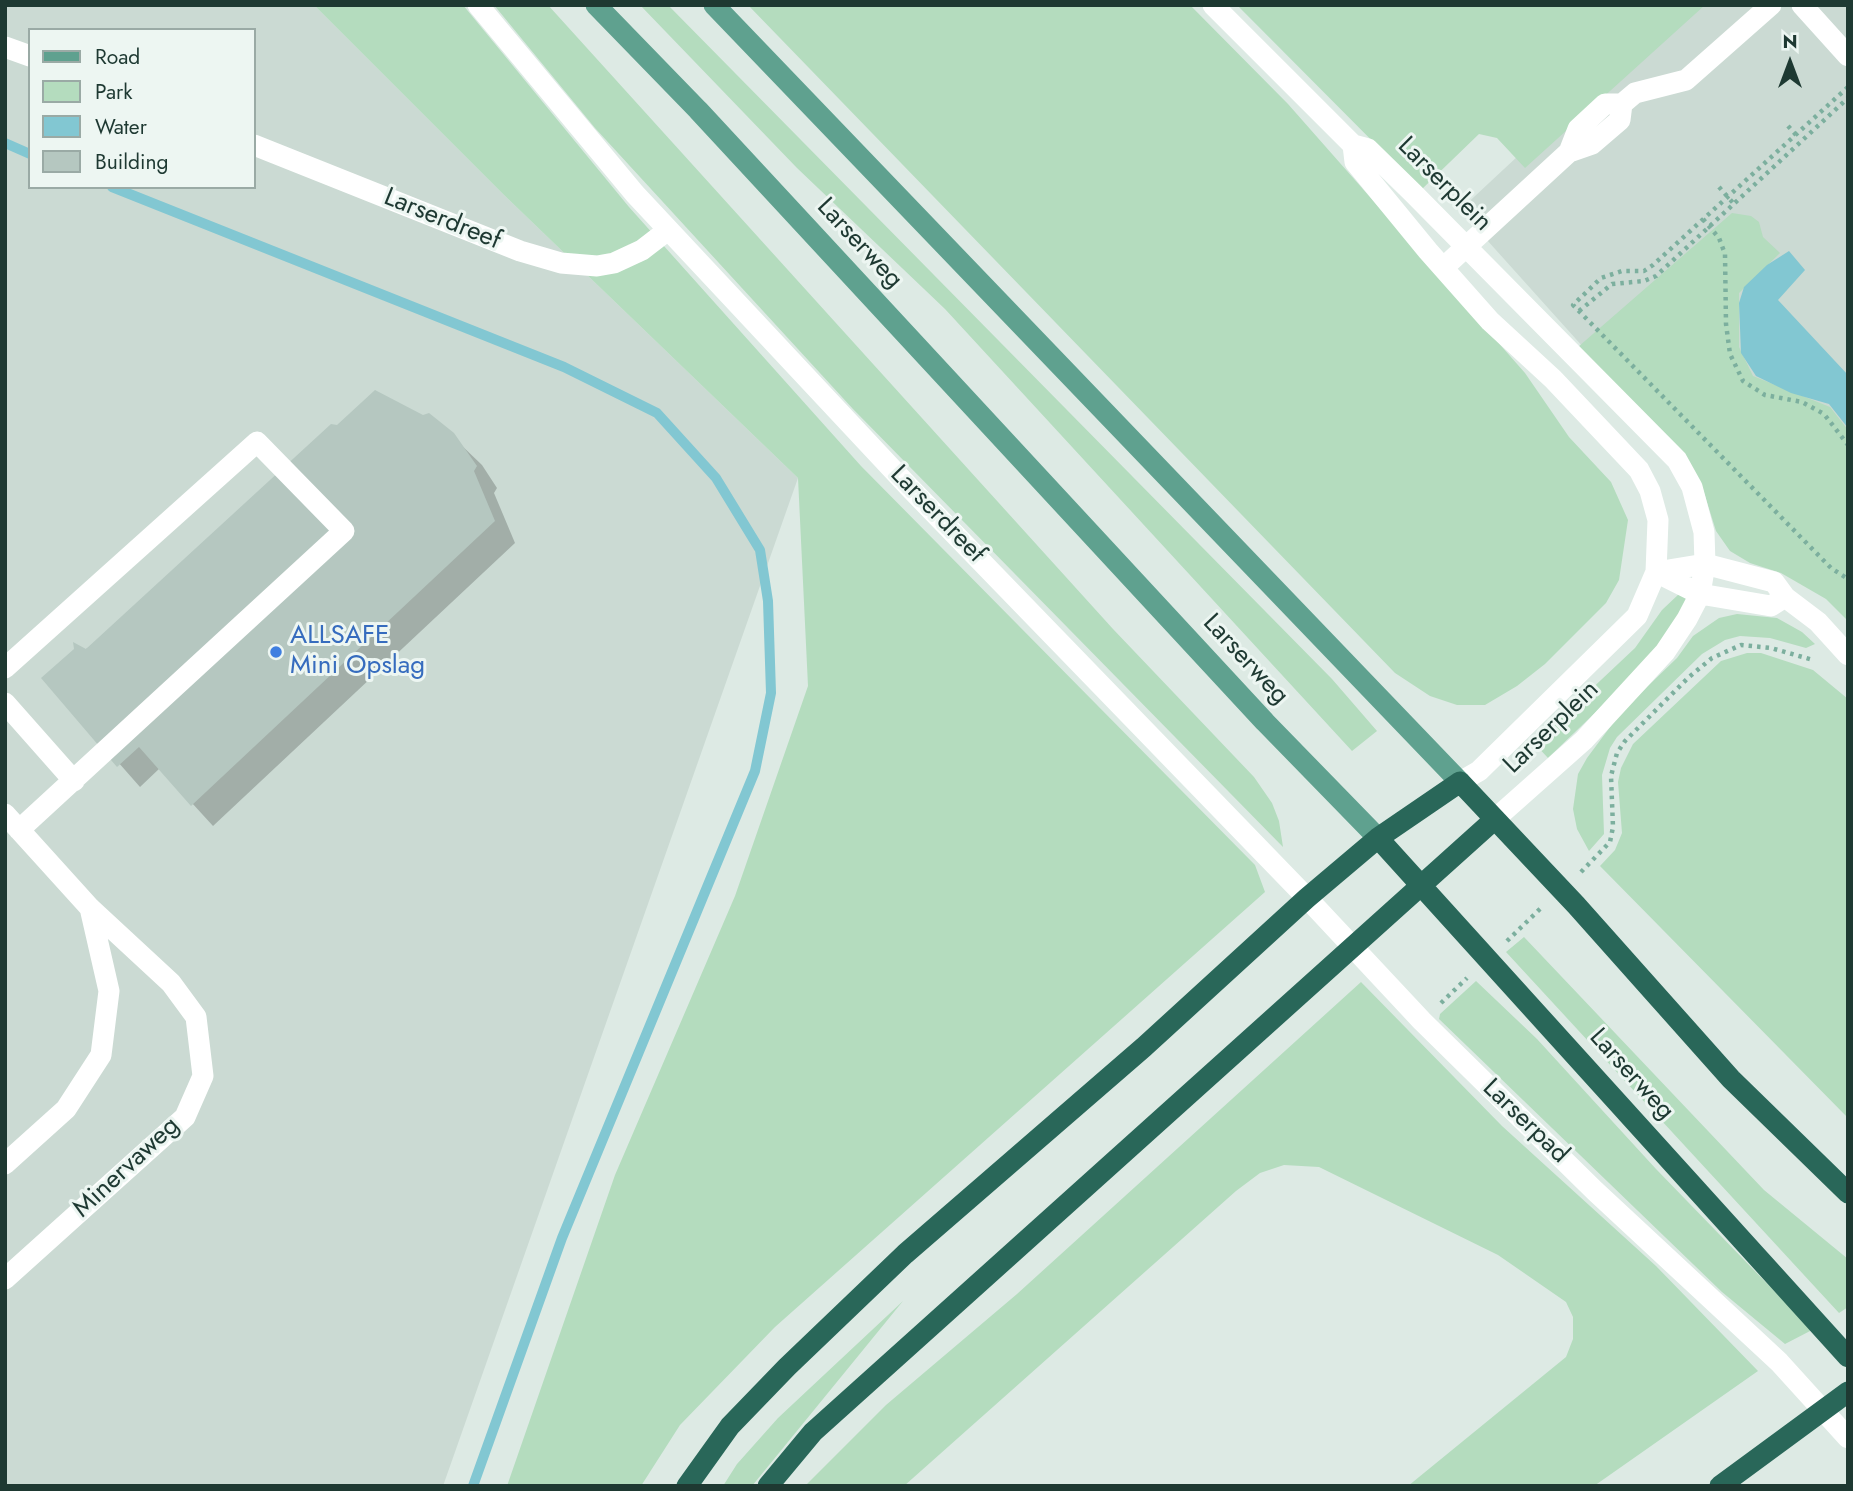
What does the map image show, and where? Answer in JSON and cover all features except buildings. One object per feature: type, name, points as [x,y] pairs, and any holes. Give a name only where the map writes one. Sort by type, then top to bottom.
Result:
[{"type":"highway","name":"Larserplein","points":[[687,1486],[730,1426],[895,1263],[1144,1047],[1307,898],[1378,838],[1460,782]]},
{"type":"highway","points":[[1460,782],[1731,1079],[1848,1192]]},
{"type":"highway","name":"Larserplein","points":[[768,1486],[813,1433],[1353,947],[1424,887],[1495,819]]},
{"type":"highway","name":"Larserweg","points":[[1378,838],[1848,1357]]},
{"type":"highway","points":[[1720,1486],[1848,1392]]},
{"type":"main road","name":"Larserweg","points":[[596,5],[698,110],[1265,722],[1378,838]]},
{"type":"main road","points":[[714,5],[1460,782]]},
{"type":"street","name":"Larserdreef","points":[[478,5],[538,80],[668,230],[909,487],[1210,797]]},
{"type":"street","points":[[1213,5],[1353,145]]},
{"type":"street","points":[[1443,268],[1569,152],[1592,144],[1620,120],[1622,104],[1635,93],[1686,80],[1771,5]]},
{"type":"street","points":[[1802,5],[1848,56]]},
{"type":"street","points":[[5,47],[28,55]]},
{"type":"street","name":"Larserplein","points":[[1460,782],[1479,771],[1637,616],[1656,572],[1658,520],[1650,491],[1639,470],[1553,379],[1490,321],[1443,268],[1355,162],[1353,145],[1368,149],[1677,460],[1692,487],[1702,521],[1705,564],[1700,594],[1665,652],[1584,740],[1495,819]]},
{"type":"street","name":"Larserdreef","points":[[256,146],[520,251],[561,263],[597,266],[614,263],[642,250],[668,230]]},
{"type":"street","points":[[5,668],[257,442],[344,531],[74,781],[12,822]]},
{"type":"street","points":[[1656,572],[1705,564],[1774,582],[1785,597],[1818,621],[1848,655]]},
{"type":"street","points":[[1656,572],[1700,594],[1771,606],[1785,597]]},
{"type":"street","points":[[5,703],[74,781]]},
{"type":"street","name":"Larserpad","points":[[1210,797],[1422,1021],[1595,1191],[1779,1362],[1848,1438]]},
{"type":"street","name":"Minervaweg","points":[[5,1279],[185,1117],[203,1076],[196,1017],[149,960],[90,908],[12,822]]},
{"type":"street","name":"Minervaweg","points":[[5,1164],[66,1109],[101,1055],[109,991],[90,908]]},
{"type":"path","points":[[1848,87],[1653,265],[1644,271],[1613,273],[1601,278],[1573,305],[1831,568],[1848,579]]},
{"type":"path","points":[[1579,311],[1612,284],[1651,279],[1848,98]]},
{"type":"path","points":[[1788,126],[1801,141]]},
{"type":"path","points":[[1719,187],[1734,204]]},
{"type":"path","points":[[1703,219],[1719,239],[1727,261],[1726,324],[1730,354],[1743,382],[1765,395],[1802,402],[1824,414],[1848,445]]},
{"type":"path","points":[[1659,707],[1712,657],[1741,645],[1771,648],[1822,662]]},
{"type":"shaded area","points":[[5,5],[314,5],[504,195],[798,478],[443,1486],[5,1486]]},
{"type":"shaded area","points":[[1680,5],[1848,5],[1848,620],[1584,348],[1460,210]]},
{"type":"green space","points":[[314,5],[463,5],[629,207],[861,466],[1255,865],[1265,892],[775,1327],[680,1425],[641,1486],[507,1486],[615,1175],[735,896],[808,686],[798,478],[504,195]]},
{"type":"green space","points":[[494,5],[548,5],[1113,629],[1254,777],[1272,803],[1279,821],[1283,847],[853,409],[595,128]]},
{"type":"green space","points":[[640,5],[668,5],[1332,679],[1377,731],[1352,751],[945,309],[797,168]]},
{"type":"green space","points":[[748,5],[1190,5],[1288,104],[1525,373],[1569,437],[1611,482],[1628,520],[1619,580],[1606,603],[1545,664],[1517,686],[1485,705],[1457,705],[1430,696],[1395,673]]},
{"type":"green space","points":[[1237,5],[1705,5],[1525,168],[1497,138],[1479,134],[1421,190]]},
{"type":"green space","points":[[1732,213],[1751,216],[1759,222],[1763,237],[1780,253],[1739,293],[1739,347],[1753,376],[1830,407],[1848,430],[1848,621],[1826,599],[1781,573],[1750,563],[1730,551],[1716,531],[1701,483],[1578,347]]},
{"type":"green space","points":[[1680,593],[1687,598],[1680,616],[1651,659],[1548,758],[1534,743],[1635,648],[1662,610]]},
{"type":"green space","points":[[1737,614],[1777,618],[1802,632],[1815,644],[1806,648],[1770,638],[1740,636],[1725,640],[1702,654],[1617,737],[1610,748],[1602,775],[1604,834],[1589,851],[1577,829],[1573,809],[1578,774],[1587,758],[1622,711],[1677,658],[1693,636],[1719,618]]},
{"type":"green space","points":[[1747,653],[1761,653],[1813,670],[1848,699],[1848,1118],[1600,866],[1615,850],[1622,833],[1618,782],[1621,768],[1633,744],[1721,661]]},
{"type":"green space","points":[[1524,937],[1764,1190],[1848,1259],[1848,1307],[1839,1313],[1506,952]]},
{"type":"green space","points":[[1476,981],[1537,1039],[1656,1169],[1812,1330],[1785,1344],[1722,1292],[1439,1019],[1440,1014]]},
{"type":"green space","points":[[1361,982],[1502,1126],[1656,1266],[1758,1371],[1594,1486],[1408,1486],[1566,1357],[1573,1339],[1573,1317],[1566,1302],[1498,1255],[1319,1167],[1284,1165],[1260,1173],[1236,1191],[904,1486],[805,1486],[886,1405],[1017,1294]]},
{"type":"green space","points":[[903,1301],[752,1486],[723,1486],[737,1464],[778,1418]]},
{"type":"water","points":[[1789,251],[1805,270],[1778,300],[1848,375],[1848,428],[1829,404],[1791,393],[1756,376],[1741,353],[1739,303],[1744,287],[1767,265]]},
{"type":"waterway","points":[[5,143],[28,153]]},
{"type":"waterway","points":[[117,189],[564,367],[657,413],[716,478],[760,550],[768,601],[771,693],[755,771],[562,1238],[473,1486]]},
{"type":"place","name":"ALLSAFE Mini Opslag","points":[[276,652]]}]
